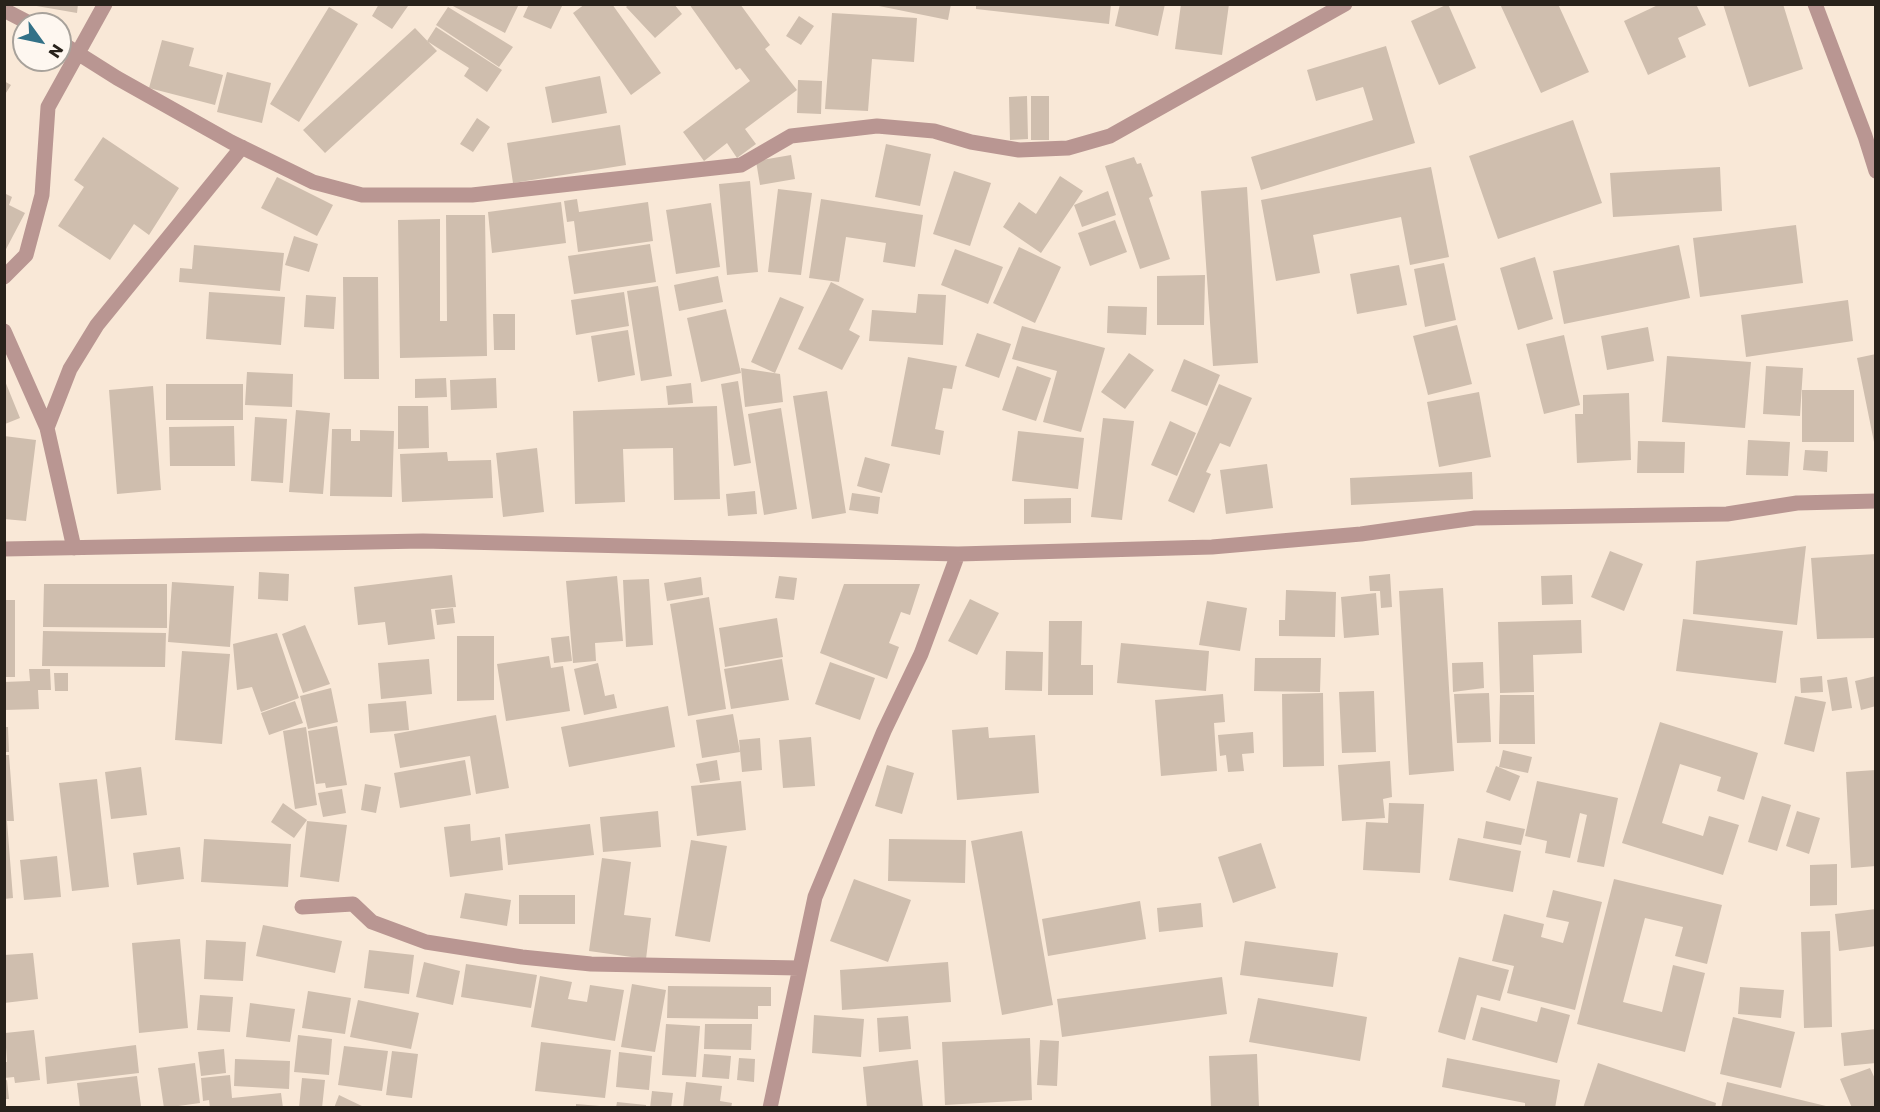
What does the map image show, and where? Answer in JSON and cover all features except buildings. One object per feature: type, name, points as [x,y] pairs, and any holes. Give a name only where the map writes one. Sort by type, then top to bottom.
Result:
[{"type":"street","points":[[4,277],[27,255],[42,195],[48,106],[105,4]]},
{"type":"street","points":[[72,49],[242,147],[313,182],[362,195],[461,195],[741,165],[791,136],[877,126],[934,131],[971,142],[1019,150],[1068,148],[1110,136],[1138,122],[1345,4]]},
{"type":"street","points":[[1815,4],[1865,136],[1875,171]]},
{"type":"street","points":[[47,428],[70,369],[97,325],[242,147]]},
{"type":"street","points":[[4,331],[47,428],[74,548]]},
{"type":"street","points":[[4,549],[423,541],[958,554],[1212,547],[1360,534],[1475,518],[1727,514],[1797,503],[1875,501]]},
{"type":"street","points":[[770,1107],[815,897],[884,731],[921,654],[958,554]]},
{"type":"street","points":[[302,907],[352,904],[372,922],[426,942],[522,957],[591,964],[799,968]]}]
